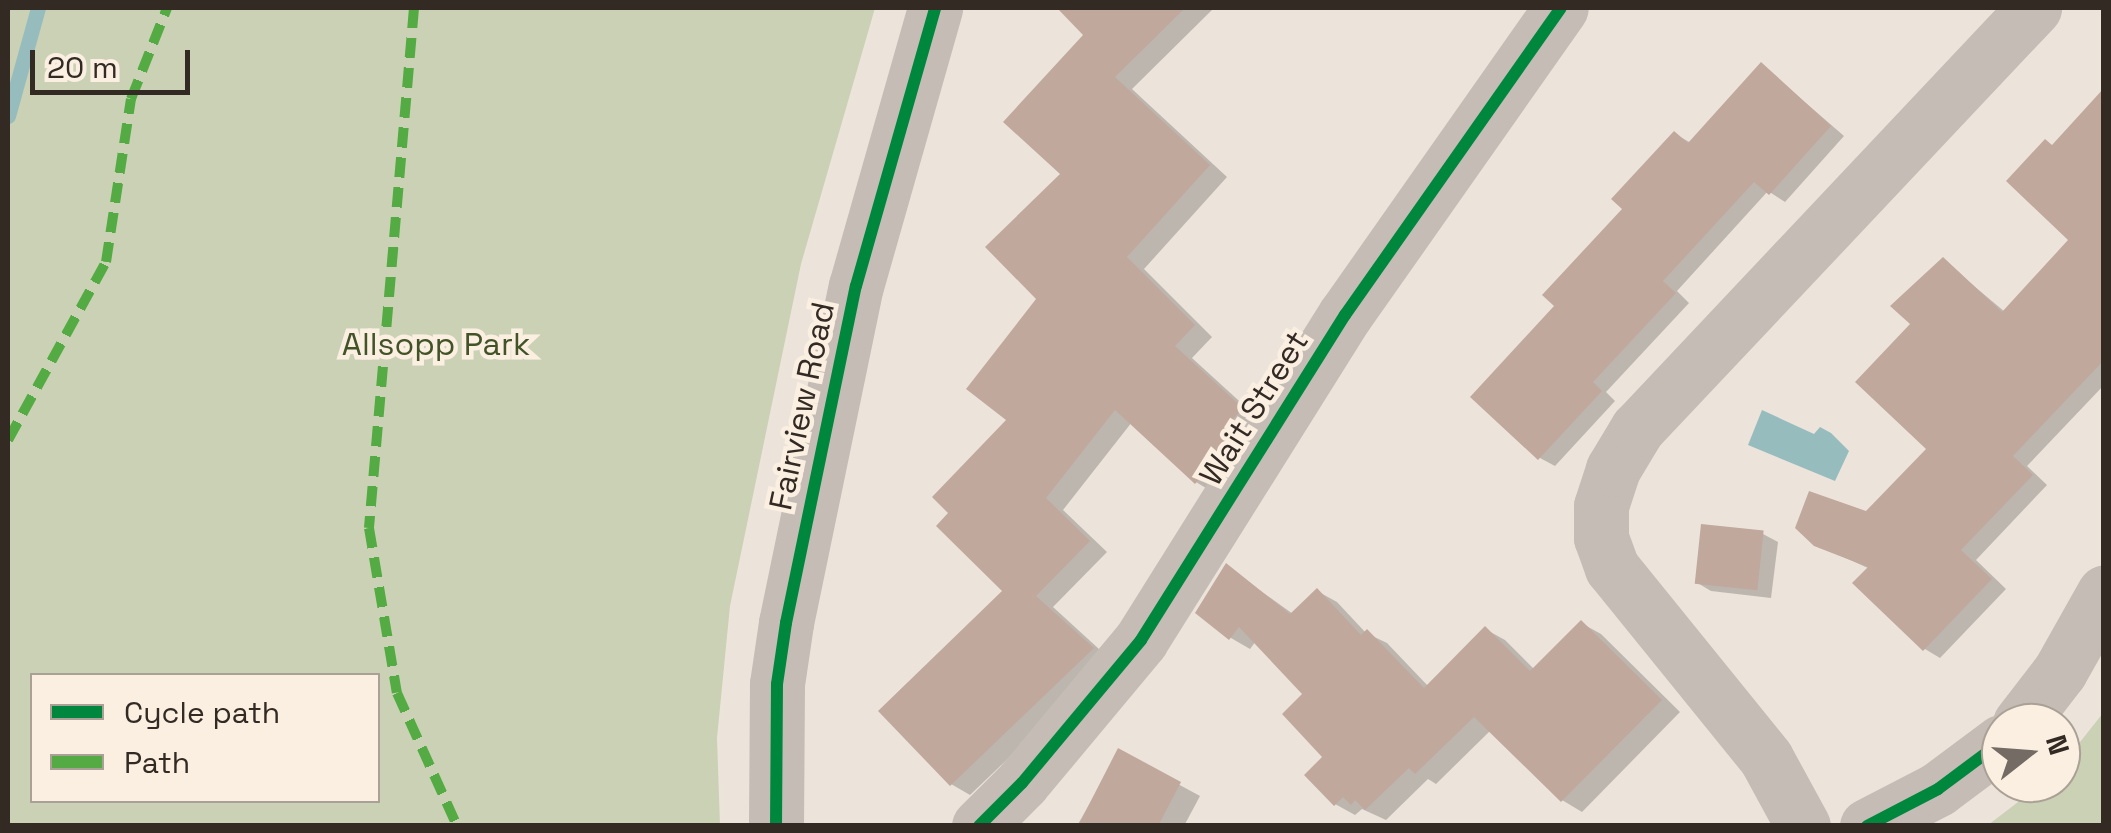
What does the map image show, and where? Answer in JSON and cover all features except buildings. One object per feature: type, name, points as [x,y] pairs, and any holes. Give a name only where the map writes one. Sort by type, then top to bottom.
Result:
[{"type":"street","name":"Fairview Road","points":[[776,826],[777,684],[798,564],[856,286],[936,8]]},
{"type":"street","name":"Wait Street","points":[[979,826],[1022,782],[1141,640],[1345,314],[1562,8]]},
{"type":"street","points":[[1803,826],[1766,758],[1612,568],[1601,538],[1602,506],[1613,469],[1637,429],[2034,8]]},
{"type":"street","points":[[2035,703],[2060,671],[2104,593]]},
{"type":"street","points":[[1867,826],[1938,789],[1981,757]]},
{"type":"green space","name":"Allsopp Park","points":[[8,8],[875,8],[801,264],[730,606],[717,738],[720,825],[8,825]]},
{"type":"green space","points":[[2103,713],[2103,825],[1988,825],[2017,803],[2081,803],[2081,741]]},
{"type":"water","points":[[1762,410],[1814,434],[1820,427],[1831,433],[1849,451],[1835,481],[1748,445]]},
{"type":"waterway","points":[[8,116],[38,8]]},
{"type":"marked path","points":[[8,440],[106,262],[131,99],[167,8]]},
{"type":"marked path","points":[[414,8],[369,528],[397,693],[457,826]]},
{"type":"cycle path","points":[[776,826],[777,684],[786,623],[856,286],[935,8]]},
{"type":"cycle path","points":[[979,826],[1022,783],[1141,640],[1345,315],[1561,8]]},
{"type":"cycle path","points":[[1867,826],[1938,789],[1981,757]]}]
